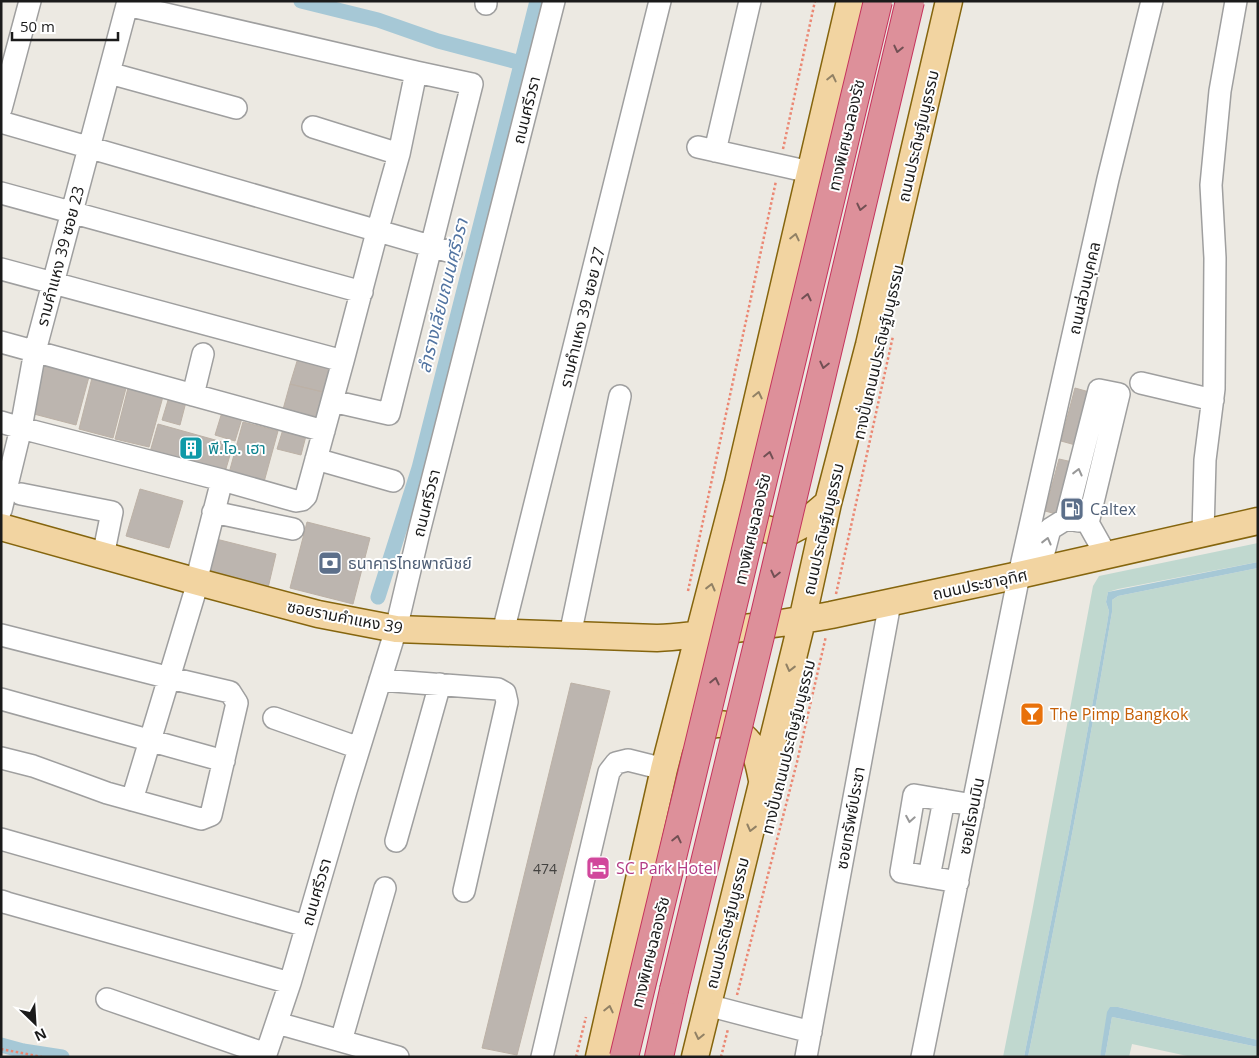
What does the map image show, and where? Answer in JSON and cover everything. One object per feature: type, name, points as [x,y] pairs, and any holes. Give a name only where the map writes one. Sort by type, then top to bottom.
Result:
[{"type":"highway","name":"ทางพิเศษฉลองรัช","points":[[624,1057],[878,1]]},
{"type":"highway","name":"ทางพิเศษฉลองรัช","points":[[658,1057],[910,1]]},
{"type":"main road","points":[[599,1057],[665,766],[738,483],[850,1]]},
{"type":"main road","name":"ถนนประดิษฐ์มนูธรรม","points":[[695,1057],[802,621],[828,503],[870,345],[949,1]]},
{"type":"main road","points":[[738,483],[742,504],[758,527],[785,534],[802,524],[828,503]]},
{"type":"main road","name":"ถนนประชาอุทิศ","points":[[699,634],[802,621],[1029,573],[1258,521]]},
{"type":"main road","name":"ซอยรามคำแหง 39","points":[[1,527],[318,614],[396,629],[657,638],[699,634]]},
{"type":"main road","points":[[665,766],[686,736],[696,730],[720,723],[735,729],[746,738],[754,750],[762,780]]},
{"type":"street","points":[[3,95],[30,1]]},
{"type":"street","name":"ถนนศรีวรา","points":[[266,1055],[290,983],[396,629],[421,523],[554,1]]},
{"type":"street","name":"รามคำแหง 39 ซอย 27","points":[[503,632],[660,1]]},
{"type":"street","points":[[750,1],[706,149],[810,172]]},
{"type":"street","name":"ถนนส่วนบุคคล","points":[[1029,573],[1108,179],[1152,1]]},
{"type":"street","points":[[1202,533],[1205,460],[1214,389],[1215,258],[1211,185],[1220,91],[1236,1]]},
{"type":"street","name":"รามคำแหง 39 ซอย 23","points":[[1,510],[11,425],[35,351],[54,283],[128,4],[416,72]]},
{"type":"street","points":[[11,425],[302,500],[306,496],[332,401],[344,361],[399,154],[416,72],[472,84],[441,250],[389,414],[332,401]]},
{"type":"street","points":[[109,73],[236,108]]},
{"type":"street","points":[[1,122],[441,250]]},
{"type":"street","points":[[313,127],[399,154]]},
{"type":"street","points":[[1,193],[362,292]]},
{"type":"street","points":[[1,268],[344,361]]},
{"type":"street","points":[[1,342],[324,431]]},
{"type":"street","points":[[193,395],[203,354]]},
{"type":"street","points":[[1141,383],[1213,400]]},
{"type":"street","points":[[1066,519],[1099,390],[1119,394],[1088,523],[1106,555]]},
{"type":"street","points":[[570,635],[620,396]]},
{"type":"street","points":[[316,459],[393,481]]},
{"type":"street","points":[[132,800],[170,678],[197,582],[222,480]]},
{"type":"street","points":[[22,494],[112,512],[103,556]]},
{"type":"street","points":[[213,512],[294,529]]},
{"type":"street","points":[[1029,573],[1050,529],[1066,519],[1088,523]]},
{"type":"street","name":"ซอยโรจนมิน","points":[[922,1057],[973,805],[1029,573]]},
{"type":"street","name":"ซอยทรัพย์ประชา","points":[[806,1057],[890,603]]},
{"type":"street","points":[[1,635],[230,692],[237,703],[211,815],[200,819],[107,794],[32,766],[1,758]]},
{"type":"street","points":[[380,680],[498,689],[506,693],[507,702],[464,891]]},
{"type":"street","points":[[396,841],[440,684]]},
{"type":"street","points":[[1,699],[224,761]]},
{"type":"street","points":[[274,718],[359,748]]},
{"type":"street","points":[[542,1057],[609,772],[616,763],[628,760],[665,766]]},
{"type":"street","points":[[958,882],[901,872],[914,796],[973,805]]},
{"type":"street","points":[[929,877],[944,800]]},
{"type":"street","points":[[1,839],[306,926]]},
{"type":"street","points":[[341,1041],[385,888]]},
{"type":"street","points":[[1,901],[290,983]]},
{"type":"street","points":[[107,999],[266,1055]]},
{"type":"street","points":[[707,1005],[811,1032]]},
{"type":"street","points":[[277,1023],[394,1056]]},
{"type":"path","points":[[688,590],[815,1]]},
{"type":"path","name":"ทางปั่นถนนประดิษฐ์มนูธรรม","points":[[721,1057],[797,762],[894,332]]},
{"type":"path","points":[[576,1057],[588,1010]]},
{"type":"path","points":[[1,1049],[42,1057]]},
{"type":"green space","points":[[1258,543],[1258,562],[1108,592],[1106,602],[1109,611],[1107,624],[1069,832],[1024,1057],[1003,1057],[1093,586],[1099,576]]},
{"type":"green space","points":[[1258,568],[1258,1040],[1118,1007],[1110,1007],[1100,1057],[1028,1057],[1082,779],[1112,612],[1112,600],[1118,596]]},
{"type":"green space","points":[[1112,1017],[1258,1047],[1258,1057],[1192,1057],[1132,1044],[1129,1057],[1105,1057]]},
{"type":"water","points":[[1258,562],[1258,568],[1118,596],[1112,600],[1112,612],[1093,724],[1072,835],[1028,1057],[1024,1057],[1069,832],[1107,624],[1109,611],[1106,602],[1108,592]]},
{"type":"water","points":[[1110,1007],[1118,1007],[1258,1040],[1258,1047],[1112,1017],[1105,1057],[1100,1057],[1107,1012]]},
{"type":"building","points":[[298,358],[330,367],[323,392],[290,384]]},
{"type":"building","points":[[44,361],[90,373],[76,425],[30,413]]},
{"type":"building","points":[[92,378],[126,388],[113,438],[79,429]]},
{"type":"building","points":[[129,384],[164,393],[149,447],[115,439]]},
{"type":"building","points":[[290,384],[323,392],[315,422],[282,413]]},
{"type":"building","points":[[1075,388],[1093,393],[1079,446],[1061,441]]},
{"type":"building","points":[[169,397],[186,402],[180,425],[162,420]]},
{"type":"building","points":[[223,409],[243,415],[235,441],[215,435]]},
{"type":"building","points":[[243,422],[278,431],[264,482],[229,473]]},
{"type":"building","name":"พี.โอ. เฮา","points":[[158,424],[233,445],[225,472],[150,452]]},
{"type":"building","points":[[284,426],[307,432],[301,455],[277,449]]},
{"type":"building","points":[[1059,459],[1077,463],[1064,516],[1045,511]]},
{"type":"building","points":[[140,489],[183,501],[169,548],[126,536]]},
{"type":"building","name":"ธนาคารไทยพาณิชย์","points":[[307,522],[370,538],[353,604],[290,588]]},
{"type":"building","points":[[212,538],[276,554],[268,588],[203,572]]},
{"type":"building","name":"SC Park Hotel","points":[[571,683],[610,691],[517,1055],[482,1048]]},
{"type":"waterway","points":[[301,1],[378,20],[438,41],[521,63]]},
{"type":"waterway","name":"ลำรางเลียบถนนศรีวรา","points":[[378,597],[419,468],[537,1]]},
{"type":"waterway","points":[[1,1045],[23,1051],[62,1057]]},
{"type":"place","name":"พี.โอ. เฮา","points":[[191,448]]},
{"type":"place","name":"Caltex","points":[[1072,509]]},
{"type":"place","name":"ธนาคารไทยพาณิชย์","points":[[330,563]]},
{"type":"place","name":"The Pimp Bangkok","points":[[1032,714]]},
{"type":"place","name":"SC Park Hotel","points":[[598,868]]}]
